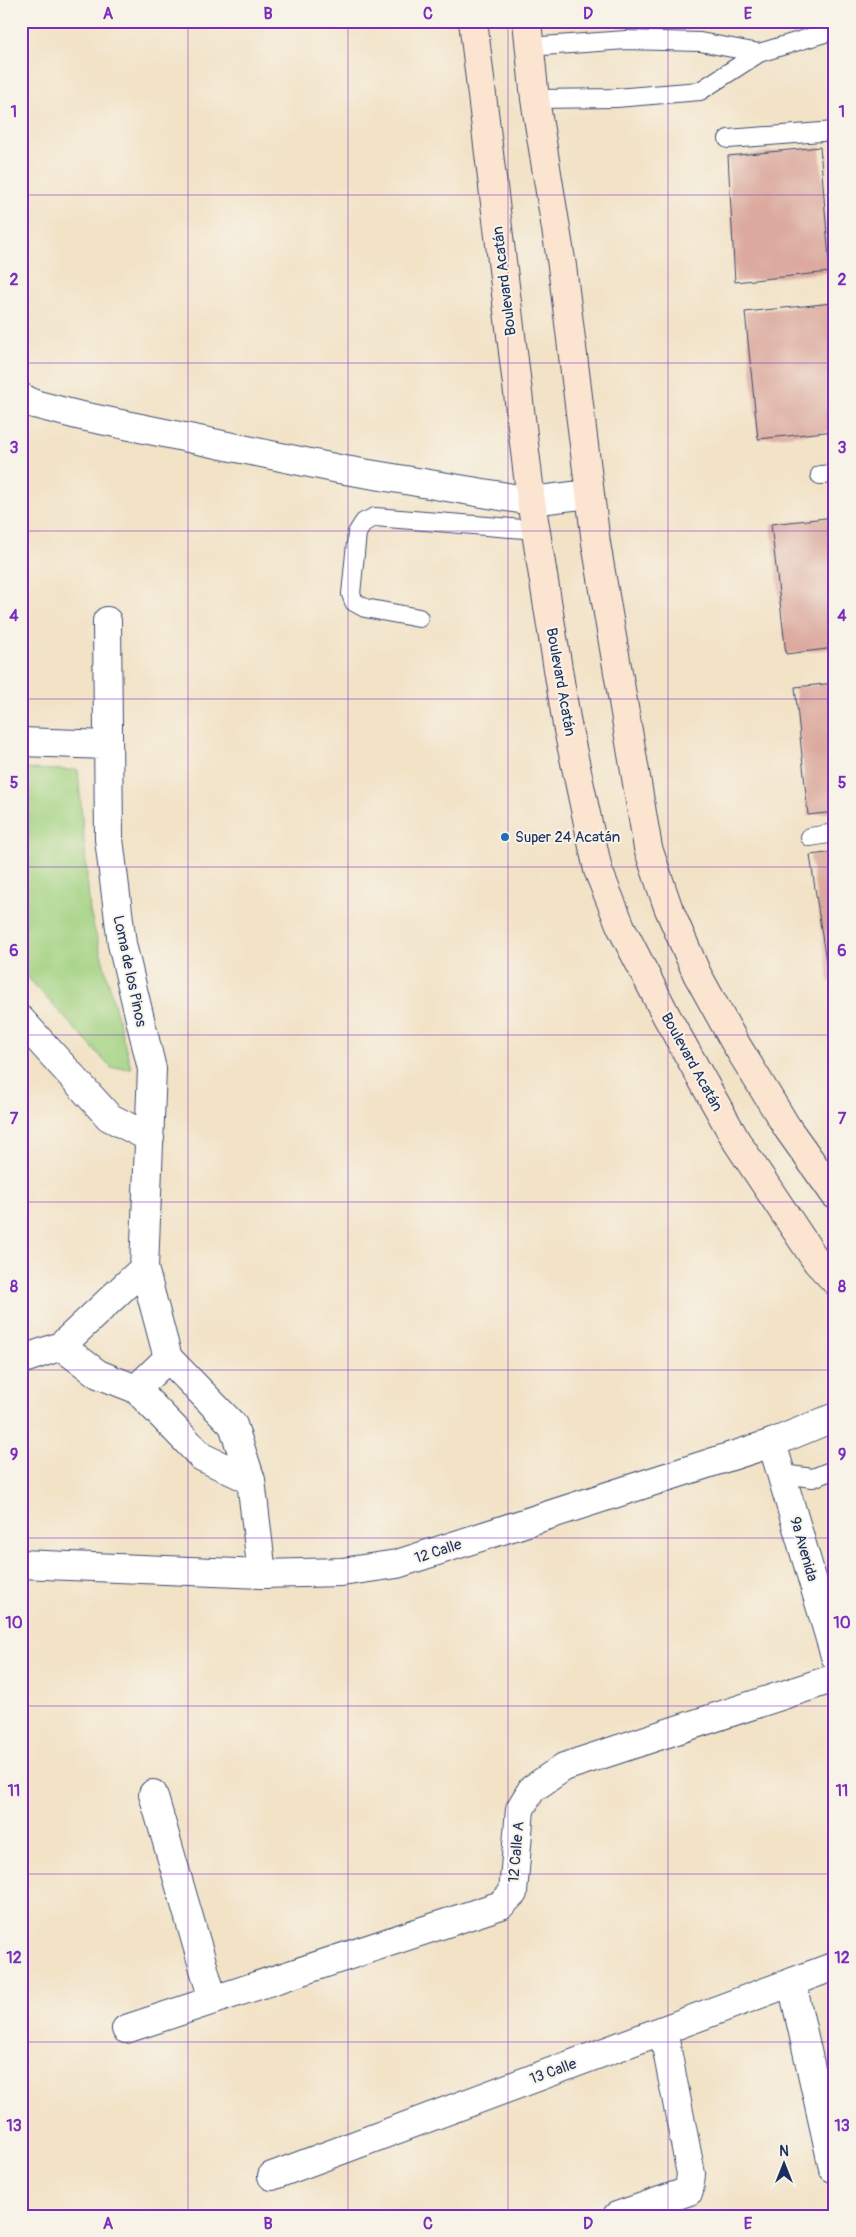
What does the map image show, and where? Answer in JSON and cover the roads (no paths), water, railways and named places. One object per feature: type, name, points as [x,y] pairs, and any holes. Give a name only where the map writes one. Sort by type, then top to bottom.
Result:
[{"type":"main road","name":"Boulevard Acatán","points":[[473,21],[531,501],[567,725],[598,870],[621,927],[667,1017],[736,1142],[817,1262],[835,1281]]},
{"type":"main road","points":[[528,34],[535,99],[562,266],[590,494],[648,848],[668,907],[697,974],[734,1041],[788,1129],[835,1195]]},
{"type":"street","points":[[21,397],[34,404],[77,416],[339,469],[531,501],[590,494]]},
{"type":"street","name":"Loma de los Pinos","points":[[107,621],[109,838],[122,944],[152,1069],[144,1268],[168,1358],[233,1425],[251,1480],[262,1574]]},
{"type":"street","points":[[21,742],[108,745]]},
{"type":"street","points":[[21,1020],[109,1117],[150,1138]]},
{"type":"street","points":[[21,1360],[61,1346],[144,1268]]},
{"type":"street","points":[[61,1346],[98,1374],[136,1389],[202,1457],[251,1480]]},
{"type":"street","points":[[136,1389],[168,1358]]},
{"type":"street","name":"12 Calle","points":[[21,1564],[262,1574],[342,1572],[397,1564],[772,1443],[835,1417]]},
{"type":"street","name":"9a Avenida","points":[[772,1443],[835,1656]]},
{"type":"street","name":"12 Calle A","points":[[126,2029],[501,1905],[513,1893],[520,1809],[532,1789],[564,1767],[835,1678]]},
{"type":"street","points":[[153,1794],[213,2000]]},
{"type":"street","name":"13 Calle","points":[[272,2176],[835,1966]]},
{"type":"street","points":[[792,1983],[833,2168]]},
{"type":"street","points":[[617,2216],[689,2192],[691,2174],[663,2030]]},
{"type":"lane","points":[[535,99],[616,98],[700,91],[759,53],[835,30]]},
{"type":"lane","points":[[528,34],[700,42],[759,53]]},
{"type":"lane","points":[[728,139],[835,131]]},
{"type":"lane","points":[[419,618],[365,608],[354,602],[351,594],[357,533],[364,522],[375,517],[536,530]]},
{"type":"lane","points":[[810,837],[835,833]]},
{"type":"lane","points":[[782,1474],[813,1478],[835,1470]]},
{"type":"place","name":"Super 24 Acatán","points":[[505,837]]}]
